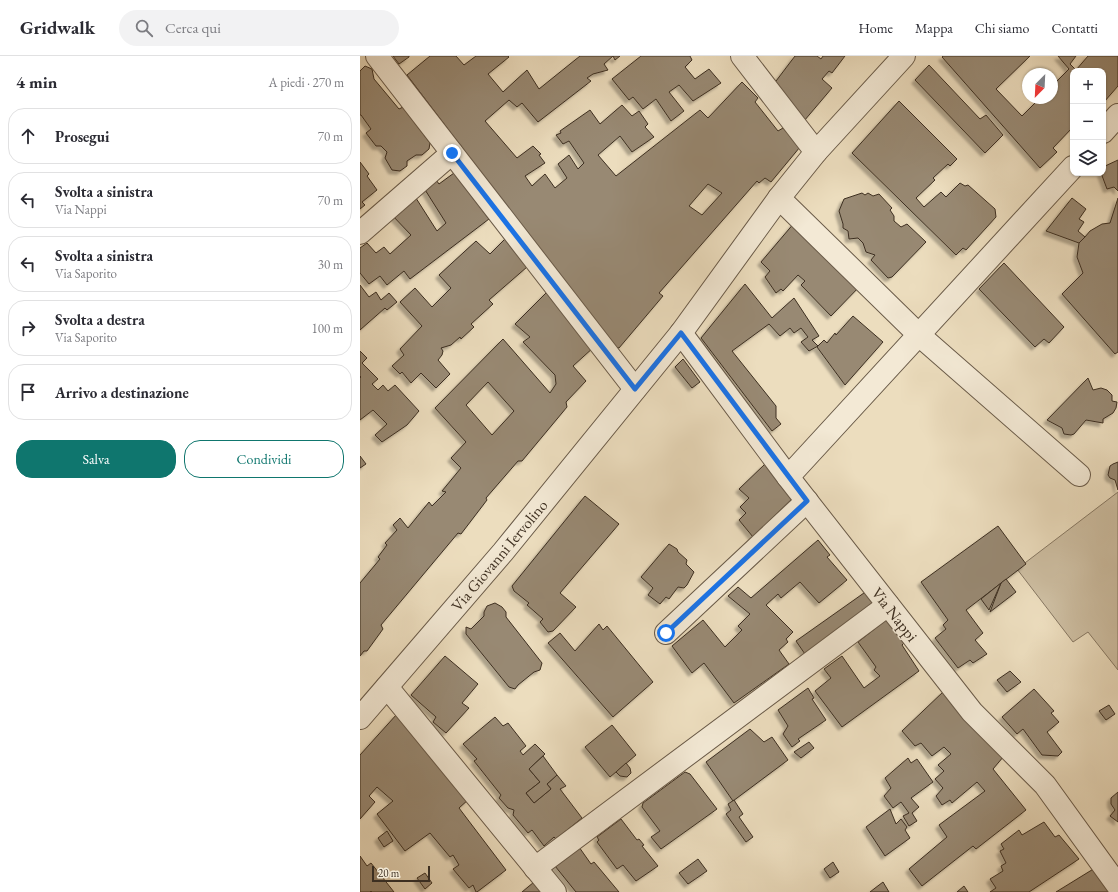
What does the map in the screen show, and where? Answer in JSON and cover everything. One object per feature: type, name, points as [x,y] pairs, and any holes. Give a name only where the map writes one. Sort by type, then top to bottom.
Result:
[{"type":"street","points":[[377,56],[635,389]]},
{"type":"street","points":[[742,56],[816,152]]},
{"type":"street","name":"Via Giovanni Iervolino","points":[[360,718],[503,552],[681,333],[779,198],[816,152],[904,56]]},
{"type":"street","points":[[1106,128],[1118,114]]},
{"type":"street","points":[[360,233],[452,153]]},
{"type":"street","points":[[788,477],[1070,170]]},
{"type":"street","points":[[779,198],[919,335],[1079,475]]},
{"type":"street","name":"Via Nappi","points":[[681,333],[788,477],[972,712],[1045,785],[1118,886]]},
{"type":"street","points":[[666,633],[807,501]]},
{"type":"street","points":[[535,868],[888,605]]},
{"type":"street","points":[[387,687],[555,892]]},
{"type":"shaded area","points":[[1118,492],[1118,670],[1088,632],[1073,642],[1017,569]]},
{"type":"building","points":[[393,56],[409,56],[409,57],[399,64]]},
{"type":"building","points":[[430,56],[456,56],[464,65],[476,56],[508,56],[509,57],[488,74],[503,92],[527,70],[539,89],[580,56],[613,56],[604,64],[608,70],[593,74],[587,78],[591,81],[538,122],[522,103],[517,107],[509,100],[485,121],[517,158],[533,146],[541,154],[539,155],[545,163],[525,176],[532,186],[545,174],[555,188],[567,178],[558,164],[569,155],[578,169],[584,163],[569,141],[563,144],[556,135],[561,133],[560,131],[590,110],[600,124],[622,105],[632,116],[639,111],[648,124],[645,127],[654,137],[632,152],[620,136],[598,155],[616,176],[700,110],[708,118],[742,82],[758,98],[755,102],[778,131],[783,128],[800,147],[771,182],[765,178],[759,183],[757,181],[659,293],[663,296],[619,348],[612,346],[407,75]],"holes":[[[708,184],[722,193],[702,215],[689,206]]]},
{"type":"building","points":[[613,56],[620,56],[615,60]]},
{"type":"building","points":[[641,56],[690,56],[692,60],[685,67],[695,79],[709,69],[721,83],[693,101],[679,85],[669,92],[684,111],[671,121],[656,99],[643,109],[633,97],[629,100],[612,79]]},
{"type":"building","points":[[795,56],[817,56],[821,59],[823,56],[845,56],[832,73],[829,71],[822,79],[832,88],[804,121],[773,85]]},
{"type":"building","points":[[1030,56],[996,89],[1022,116],[1034,104],[1058,104],[1058,80],[1069,69],[1058,56],[1076,56],[1070,64],[1074,68],[1070,68],[1070,130],[1053,148],[1057,152],[1040,168],[942,57]]},
{"type":"building","points":[[1088,56],[1118,56],[1118,86],[1106,100],[1106,68],[1078,68]]},
{"type":"building","points":[[929,65],[980,119],[986,115],[1003,135],[985,153],[915,80]]},
{"type":"building","points":[[365,66],[372,69],[374,79],[399,109],[403,107],[430,143],[429,149],[422,155],[416,155],[407,161],[407,166],[400,171],[392,170],[385,158],[387,152],[381,146],[376,146],[366,133],[371,129],[360,115],[360,71]]},
{"type":"building","points":[[899,101],[957,159],[950,166],[948,164],[933,178],[935,180],[916,198],[924,207],[941,192],[946,197],[960,183],[965,186],[968,185],[995,209],[996,217],[966,250],[963,248],[956,255],[852,153]]},
{"type":"building","points":[[1118,160],[1118,191],[1114,187],[1107,189],[1102,176],[1106,176],[1106,166]]},
{"type":"building","points":[[360,162],[369,174],[367,176],[377,190],[362,202],[365,205],[360,209]]},
{"type":"building","points":[[454,173],[489,219],[410,279],[404,271],[387,285],[380,276],[369,284],[360,273],[360,248],[367,243],[376,253],[384,247],[390,254],[411,235],[390,213],[414,195],[437,231],[446,223],[422,185],[434,177],[439,184]]},
{"type":"building","points":[[862,193],[865,195],[868,193],[873,196],[879,194],[892,208],[890,210],[894,216],[894,221],[901,227],[907,224],[926,242],[892,277],[888,278],[871,260],[875,255],[866,252],[863,243],[858,238],[849,239],[848,231],[843,228],[839,211],[844,199]]},
{"type":"building","points":[[1072,198],[1086,209],[1079,219],[1084,222],[1078,231],[1085,237],[1079,243],[1046,231]]},
{"type":"building","points":[[1118,198],[1118,352],[1115,354],[1062,294],[1083,273],[1077,257],[1079,243],[1090,231],[1102,224],[1110,223]]},
{"type":"building","points":[[795,222],[862,284],[831,316],[801,285],[805,281],[798,275],[783,291],[781,289],[776,293],[765,277],[770,271],[761,262]]},
{"type":"building","points":[[508,236],[527,267],[489,300],[493,304],[471,324],[474,327],[461,339],[460,337],[451,345],[441,348],[443,351],[442,355],[438,360],[450,374],[436,388],[421,373],[411,383],[402,372],[400,374],[392,366],[404,355],[400,349],[422,326],[400,302],[415,288],[432,307],[451,288],[439,275],[476,241],[490,254]]},
{"type":"building","points":[[1004,263],[1064,327],[1049,343],[1044,339],[1035,347],[979,289]]},
{"type":"building","points":[[745,284],[772,318],[794,298],[819,336],[812,340],[818,346],[809,351],[801,342],[808,337],[801,328],[794,333],[790,328],[780,336],[769,324],[732,351],[776,406],[776,418],[781,424],[772,431],[701,338]]},
{"type":"building","points":[[360,285],[369,297],[376,292],[381,300],[389,293],[397,302],[387,310],[385,308],[360,330]]},
{"type":"building","points":[[548,291],[594,347],[573,366],[586,381],[566,402],[567,407],[522,461],[518,461],[486,498],[487,500],[461,534],[458,533],[381,625],[383,629],[367,651],[364,651],[360,656],[360,583],[380,559],[378,557],[387,545],[385,543],[397,530],[393,525],[400,518],[408,528],[429,502],[432,506],[446,492],[442,491],[461,468],[451,458],[466,442],[435,408],[503,339],[550,393],[556,384],[555,375],[523,342],[530,337],[515,324]],"holes":[[[488,382],[514,411],[492,435],[466,405]]]},
{"type":"building","points":[[853,316],[883,342],[845,385],[817,347],[824,340],[827,343]]},
{"type":"building","points":[[360,351],[367,358],[362,363],[378,379],[372,384],[378,390],[383,385],[388,391],[395,385],[419,411],[407,425],[382,442],[375,435],[387,424],[373,410],[360,420]]},
{"type":"building","points":[[683,359],[700,382],[692,388],[675,367]]},
{"type":"building","points":[[1088,378],[1093,390],[1101,388],[1107,390],[1112,395],[1112,401],[1117,402],[1116,408],[1113,413],[1103,419],[1103,423],[1086,420],[1074,434],[1064,434],[1062,428],[1047,420]]},
{"type":"building","points":[[360,456],[366,464],[360,468]]},
{"type":"building","points":[[1118,462],[1118,490],[1115,480],[1110,478],[1108,475],[1110,466]]},
{"type":"building","points":[[765,464],[796,495],[753,537],[739,520],[746,513],[740,507],[749,498],[739,489]]},
{"type":"building","points":[[585,496],[619,524],[560,593],[576,607],[553,631],[548,632],[540,622],[543,619],[527,605],[529,603],[514,591],[512,586]]},
{"type":"building","points":[[998,526],[1026,564],[966,610],[983,633],[975,640],[987,654],[973,663],[970,660],[958,668],[935,638],[946,629],[943,625],[948,620],[921,582]]},
{"type":"building","points":[[818,540],[830,555],[827,557],[847,580],[819,603],[800,582],[781,598],[778,594],[766,605],[793,632],[786,639],[788,642],[779,650],[789,664],[734,703],[704,663],[692,673],[672,646],[703,620],[725,647],[742,630],[738,626],[750,614],[728,596],[738,587],[751,598]]},
{"type":"building","points":[[669,544],[677,549],[678,552],[687,560],[686,564],[694,572],[684,588],[678,587],[669,599],[666,597],[660,604],[648,595],[653,588],[641,577]]},
{"type":"building","points":[[1006,579],[1016,592],[990,612],[1001,583]]},
{"type":"building","points":[[1001,583],[989,610],[981,599]]},
{"type":"building","points":[[871,588],[881,602],[807,657],[796,641]]},
{"type":"building","points":[[495,603],[502,607],[506,612],[506,617],[542,663],[540,670],[534,672],[515,689],[509,687],[466,634],[466,627],[471,629],[484,616],[487,606]]},
{"type":"building","points":[[886,620],[904,643],[902,645],[919,671],[842,727],[815,691],[831,678],[824,669],[842,656],[864,688],[880,676],[874,670],[876,667],[858,642]]},
{"type":"building","points":[[599,624],[603,630],[607,626],[653,682],[613,717],[548,643],[560,633],[575,651]]},
{"type":"building","points":[[445,656],[478,684],[462,703],[469,708],[446,733],[433,722],[436,717],[411,695]]},
{"type":"building","points":[[1010,671],[1021,682],[1007,692],[997,680]]},
{"type":"building","points":[[808,688],[814,698],[812,699],[826,720],[798,739],[800,741],[792,747],[783,734],[788,726],[778,710]]},
{"type":"building","points":[[1034,689],[1054,711],[1051,713],[1059,722],[1047,732],[1062,752],[1058,756],[1042,755],[1023,729],[1017,734],[1002,717]]},
{"type":"building","points":[[944,691],[1004,756],[993,769],[1026,810],[976,849],[973,846],[922,886],[909,869],[947,837],[939,825],[985,791],[977,782],[952,803],[950,800],[942,805],[936,796],[943,788],[935,779],[944,771],[938,765],[951,754],[944,747],[932,756],[921,743],[915,746],[902,731]]},
{"type":"building","points":[[1109,705],[1115,714],[1106,720],[1099,711]]},
{"type":"building","points":[[397,714],[469,799],[459,808],[506,870],[477,892],[473,885],[469,888],[453,869],[459,865],[453,855],[450,857],[430,833],[405,851],[377,814],[393,801],[377,787],[369,796],[375,802],[360,819],[360,755]]},
{"type":"building","points":[[495,717],[503,726],[508,723],[526,746],[520,751],[523,755],[535,744],[545,754],[529,769],[540,782],[526,793],[534,803],[551,789],[547,784],[557,775],[566,786],[560,789],[582,818],[556,839],[554,837],[544,846],[532,830],[528,833],[513,815],[514,810],[508,808],[499,798],[501,795],[474,761],[477,759],[463,744]]},
{"type":"building","points":[[612,725],[636,755],[610,777],[585,747]]},
{"type":"building","points":[[750,729],[764,742],[772,737],[788,760],[733,801],[706,762]]},
{"type":"building","points":[[809,742],[814,748],[801,758],[794,752]]},
{"type":"building","points":[[543,756],[557,775],[547,784],[551,789],[534,803],[526,793],[540,782],[529,769]]},
{"type":"building","points":[[908,758],[911,763],[917,759],[933,782],[911,798],[919,807],[912,813],[917,821],[909,826],[903,816],[909,813],[901,802],[893,808],[884,796],[891,788],[885,778]]},
{"type":"building","points":[[626,763],[630,768],[631,773],[627,777],[620,776],[616,772]]},
{"type":"building","points":[[685,772],[690,774],[717,809],[661,849],[651,837],[660,831],[642,807],[643,803]]},
{"type":"building","points":[[1118,792],[1118,822],[1110,816],[1115,810],[1111,804],[1111,798]]},
{"type":"building","points":[[734,800],[743,814],[739,817],[753,837],[746,842],[726,814],[731,810],[728,804]]},
{"type":"building","points":[[890,809],[896,824],[901,819],[907,827],[905,830],[910,838],[885,856],[866,827]]},
{"type":"building","points":[[621,819],[637,840],[639,839],[644,845],[642,846],[658,866],[636,881],[623,865],[617,869],[597,842],[599,840],[597,837]]},
{"type":"building","points":[[1044,822],[1055,837],[1059,835],[1079,859],[1029,892],[990,892],[996,888],[990,879],[1003,871],[1001,866],[1006,863],[1000,851],[1004,849],[1001,844],[1019,830],[1022,835]]},
{"type":"building","points":[[387,831],[393,841],[384,847],[378,838]]},
{"type":"building","points":[[579,847],[591,864],[594,862],[619,892],[576,892],[555,866]]},
{"type":"building","points":[[360,856],[367,866],[371,863],[394,892],[360,892]]},
{"type":"building","points":[[698,859],[707,871],[688,884],[679,873]]},
{"type":"building","points":[[833,862],[839,872],[830,878],[824,869]]},
{"type":"building","points":[[1095,868],[1113,892],[1056,892]]},
{"type":"building","points":[[425,873],[432,883],[425,889],[417,878]]},
{"type":"building","points":[[534,882],[544,892],[522,892]]},
{"type":"building","points":[[883,882],[889,892],[870,892]]},
{"type":"building","points":[[964,886],[968,892],[957,892]]},
{"type":"route","points":[[452,153],[635,389],[681,333],[807,501],[666,633]]}]
